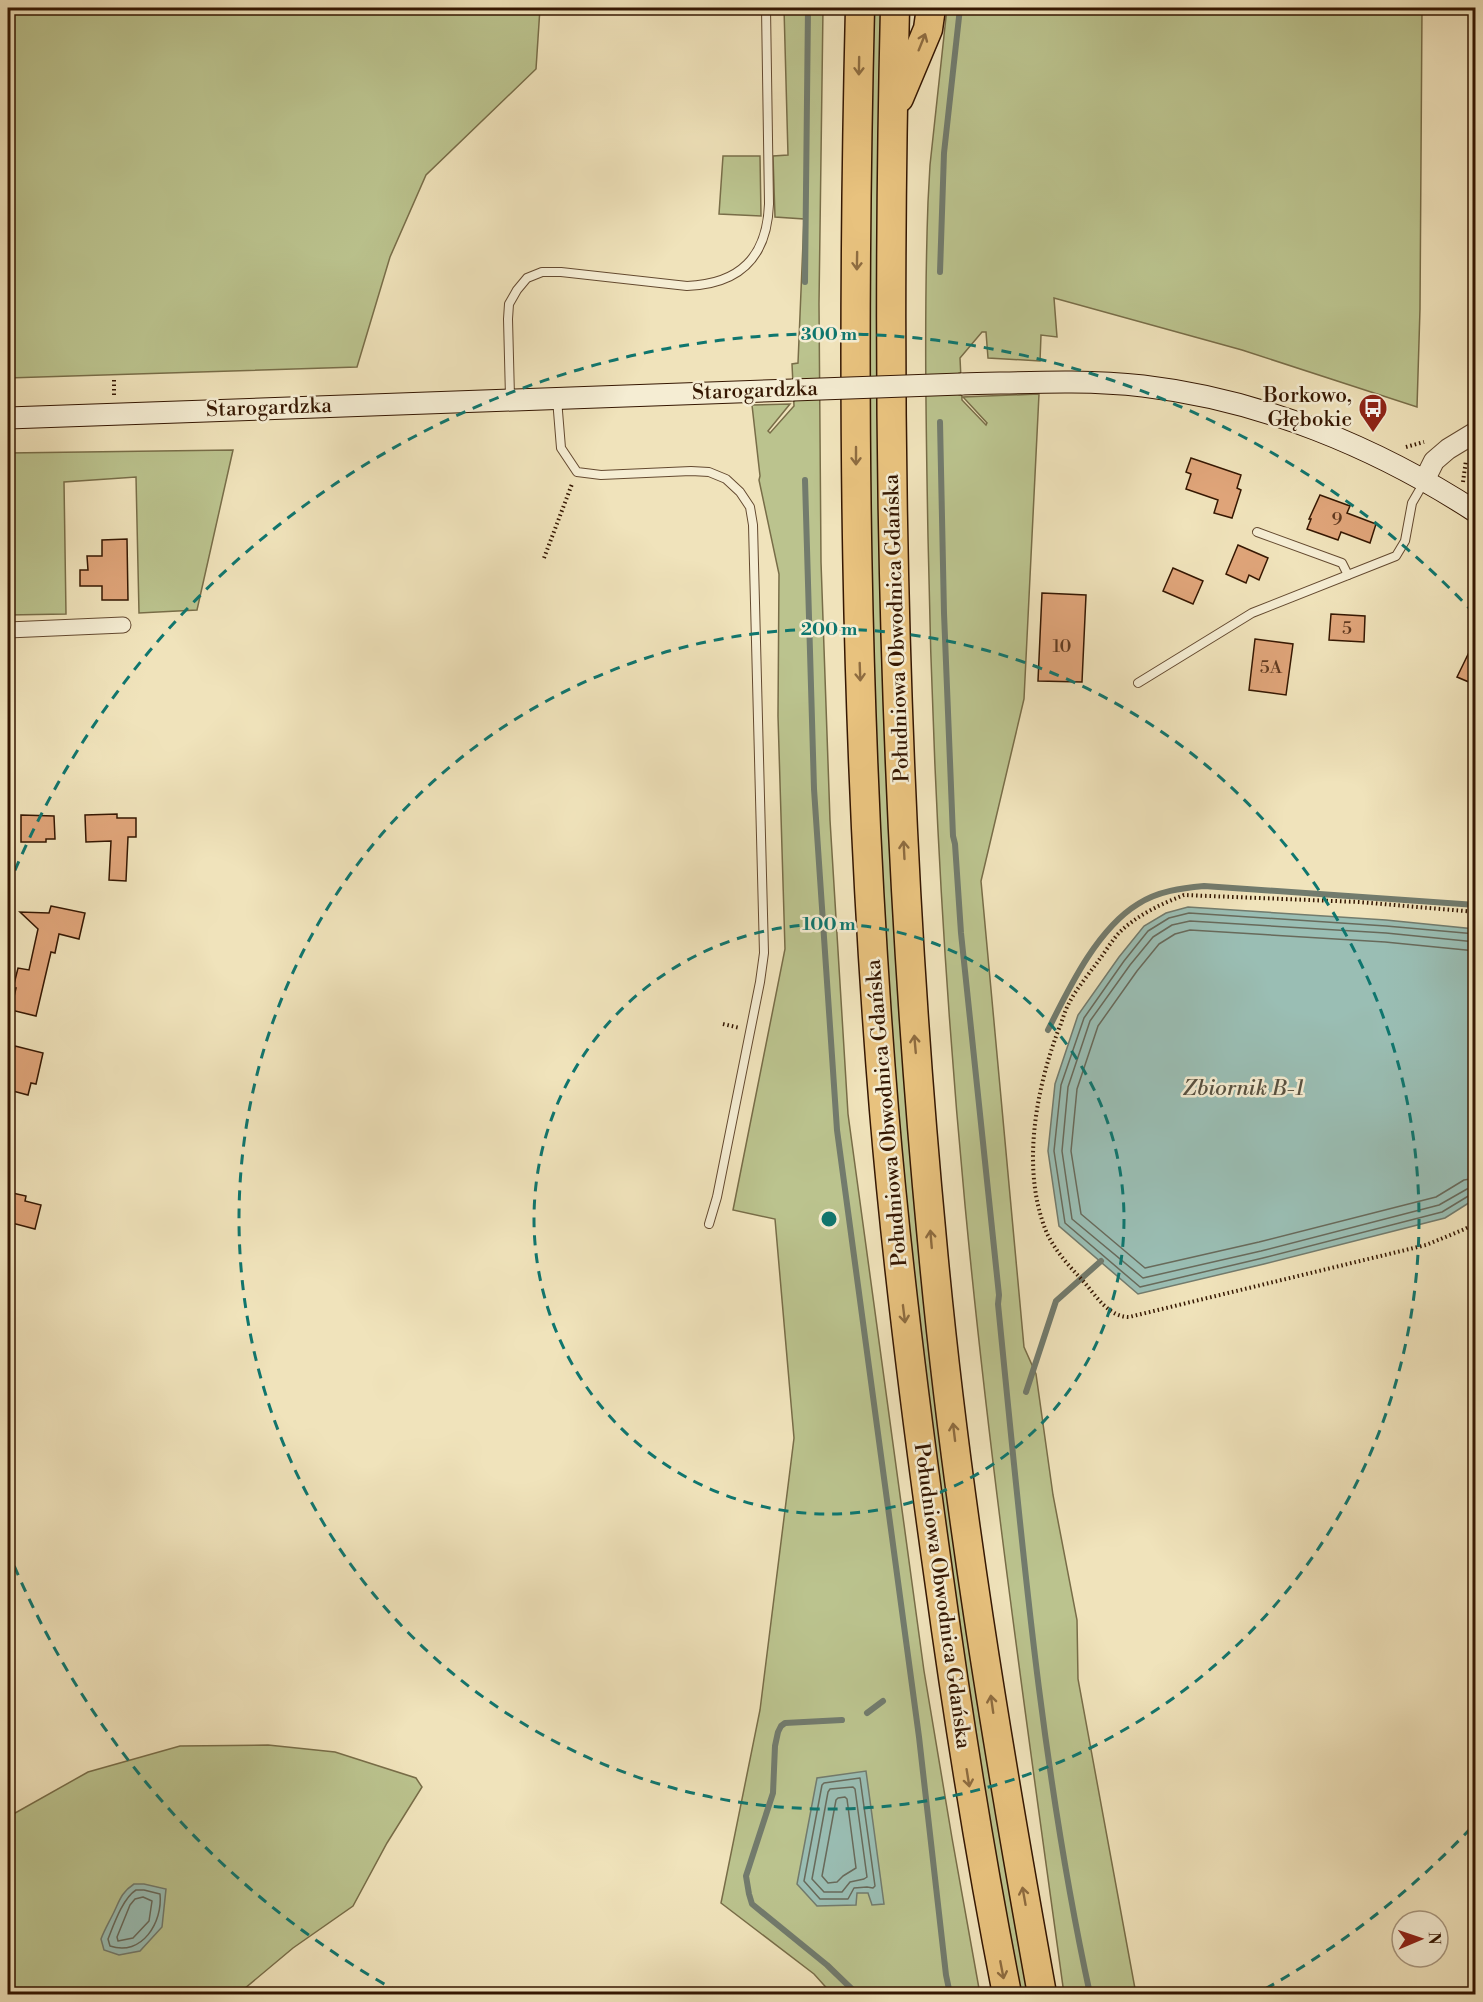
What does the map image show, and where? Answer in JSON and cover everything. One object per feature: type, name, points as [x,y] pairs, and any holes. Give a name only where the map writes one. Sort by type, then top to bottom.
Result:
[{"type":"highway","name":"Południowa Obwodnica Gdańska","points":[[860,8],[856,518],[866,805],[884,1110],[903,1298],[929,1510],[975,1826],[1007,1995]]},
{"type":"highway","name":"Południowa Obwodnica Gdańska","points":[[895,8],[891,288],[893,525],[900,761],[912,1002],[932,1244],[960,1491],[1004,1782],[1042,1995]]},
{"type":"highway","points":[[893,114],[928,29],[931,8]]},
{"type":"main road","name":"Starogardzka","points":[[8,418],[961,384],[1090,382],[1143,386],[1262,411],[1330,434],[1391,463],[1476,512]]},
{"type":"street","points":[[1424,481],[1434,461],[1476,432]]},
{"type":"street","points":[[8,630],[123,625]]},
{"type":"lane","points":[[511,399],[509,304],[527,278],[542,272],[561,272],[704,286],[723,280],[738,271],[752,260],[763,244],[768,224],[769,204],[766,8]]},
{"type":"lane","points":[[557,398],[561,448],[577,472],[601,476],[709,472],[726,479],[740,492],[750,507],[753,525],[764,953],[719,1185],[709,1224]]},
{"type":"lane","points":[[1138,683],[1252,613],[1396,556],[1405,541],[1412,503],[1424,481]]},
{"type":"lane","points":[[1257,532],[1342,563],[1348,575]]},
{"type":"path","points":[[1466,486],[1462,481],[1463,471],[1466,459],[1471,455]]},
{"type":"path","points":[[544,558],[577,472]]},
{"type":"path","points":[[1476,912],[1359,902],[1184,895],[1156,908],[1139,917],[1118,934],[1068,1005],[1046,1062],[1038,1099],[1034,1142],[1035,1179],[1040,1211],[1047,1233],[1059,1253],[1087,1286],[1109,1309],[1121,1317],[1129,1317],[1426,1245],[1476,1223]]},
{"type":"green space","points":[[8,8],[540,8],[536,69],[426,175],[390,257],[357,367],[8,378]]},
{"type":"green space","points":[[784,8],[823,8],[819,304],[821,562],[830,820],[848,1114],[924,1671],[980,1994],[832,1994],[814,1974],[721,1903],[760,1710],[794,1438],[775,1219],[733,1210],[785,949],[778,716],[779,574],[759,480],[752,405],[790,404],[768,431],[770,433],[794,406],[792,364],[798,363],[804,219],[775,217],[773,156],[788,155]]},
{"type":"green space","points":[[871,8],[884,8],[887,744],[1031,1994],[1017,1994],[989,1839],[920,1356],[886,990],[867,499]]},
{"type":"green space","points":[[947,8],[1422,8],[1417,407],[1242,350],[1054,298],[1057,337],[1041,335],[1040,361],[988,358],[986,332],[982,332],[960,358],[962,400],[986,425],[987,423],[963,397],[1039,394],[1024,699],[981,881],[1024,1347],[1036,1374],[1053,1495],[1077,1620],[1078,1679],[1136,1994],[1064,1994],[998,1502],[965,1205],[940,871],[930,621],[927,454],[928,202]]},
{"type":"green space","points":[[723,156],[760,156],[761,216],[719,214]]},
{"type":"green space","points":[[233,450],[197,610],[139,613],[136,477],[64,482],[66,614],[8,615],[8,453]]},
{"type":"green space","points":[[268,1745],[335,1752],[416,1778],[422,1787],[387,1843],[353,1906],[293,1948],[238,1994],[8,1994],[8,1817],[88,1772],[180,1746]]},
{"type":"water","name":"Zbiornik B-1","points":[[1188,907],[1386,920],[1475,929],[1475,1199],[1445,1218],[1138,1294],[1059,1226],[1048,1151],[1055,1084],[1078,1015],[1144,926],[1166,913]]},
{"type":"water","points":[[866,1771],[884,1904],[872,1905],[868,1893],[857,1893],[856,1905],[817,1906],[797,1884],[817,1778]]},
{"type":"water","points":[[134,1884],[166,1889],[162,1927],[140,1951],[119,1955],[104,1950],[101,1939],[120,1898]]},
{"type":"building","points":[[1191,458],[1241,475],[1237,488],[1241,490],[1232,518],[1214,513],[1218,500],[1186,489],[1191,474],[1186,472]]},
{"type":"building","points":[[1320,495],[1350,506],[1347,513],[1376,524],[1370,543],[1341,532],[1338,540],[1307,529]]},
{"type":"building","points":[[127,539],[128,600],[102,600],[102,586],[80,586],[80,570],[88,570],[87,556],[102,556],[102,540]]},
{"type":"building","points":[[1238,545],[1268,558],[1259,580],[1249,575],[1246,583],[1226,574]]},
{"type":"building","points":[[1173,568],[1203,581],[1193,604],[1163,591]]},
{"type":"building","points":[[1042,593],[1086,595],[1082,682],[1038,681]]},
{"type":"building","points":[[1331,614],[1365,616],[1364,642],[1329,640]]},
{"type":"building","points":[[1476,638],[1476,685],[1457,677]]},
{"type":"building","points":[[1255,639],[1293,644],[1286,695],[1249,690]]},
{"type":"building","points":[[117,814],[117,818],[136,818],[136,837],[128,837],[126,881],[109,880],[111,841],[86,842],[85,815]]},
{"type":"building","points":[[21,815],[54,816],[55,839],[46,839],[46,842],[21,842]]},
{"type":"building","points":[[51,906],[85,913],[79,939],[59,934],[55,953],[51,952],[36,1016],[11,1010],[18,968],[29,970],[38,929],[20,912],[49,913]]},
{"type":"building","points":[[15,1046],[43,1053],[36,1084],[31,1083],[28,1095],[9,1090],[12,1078],[8,1077]]},
{"type":"building","points":[[8,1192],[26,1196],[25,1201],[41,1205],[35,1229],[8,1222]]},
{"type":"waterway","points":[[805,282],[808,8]]},
{"type":"waterway","points":[[940,272],[944,153],[960,8]]},
{"type":"waterway","points":[[940,422],[944,613],[953,836],[961,933],[1034,1651],[1058,1823],[1090,1994]]},
{"type":"waterway","points":[[805,480],[814,789],[837,1130],[919,1737],[950,1994]]},
{"type":"waterway","points":[[1048,1030],[1086,961],[1110,928],[1138,904],[1162,893],[1204,886],[1476,905]]},
{"type":"waterway","points":[[1026,1392],[1056,1301],[1101,1261]]},
{"type":"waterway","points":[[867,1713],[883,1701]]},
{"type":"waterway","points":[[842,1720],[785,1723],[781,1726],[775,1746],[773,1793],[746,1876],[752,1904],[827,1965],[857,1994]]},
{"type":"place","name":"Borkowo, Głębokie","points":[[1373,434]]}]
